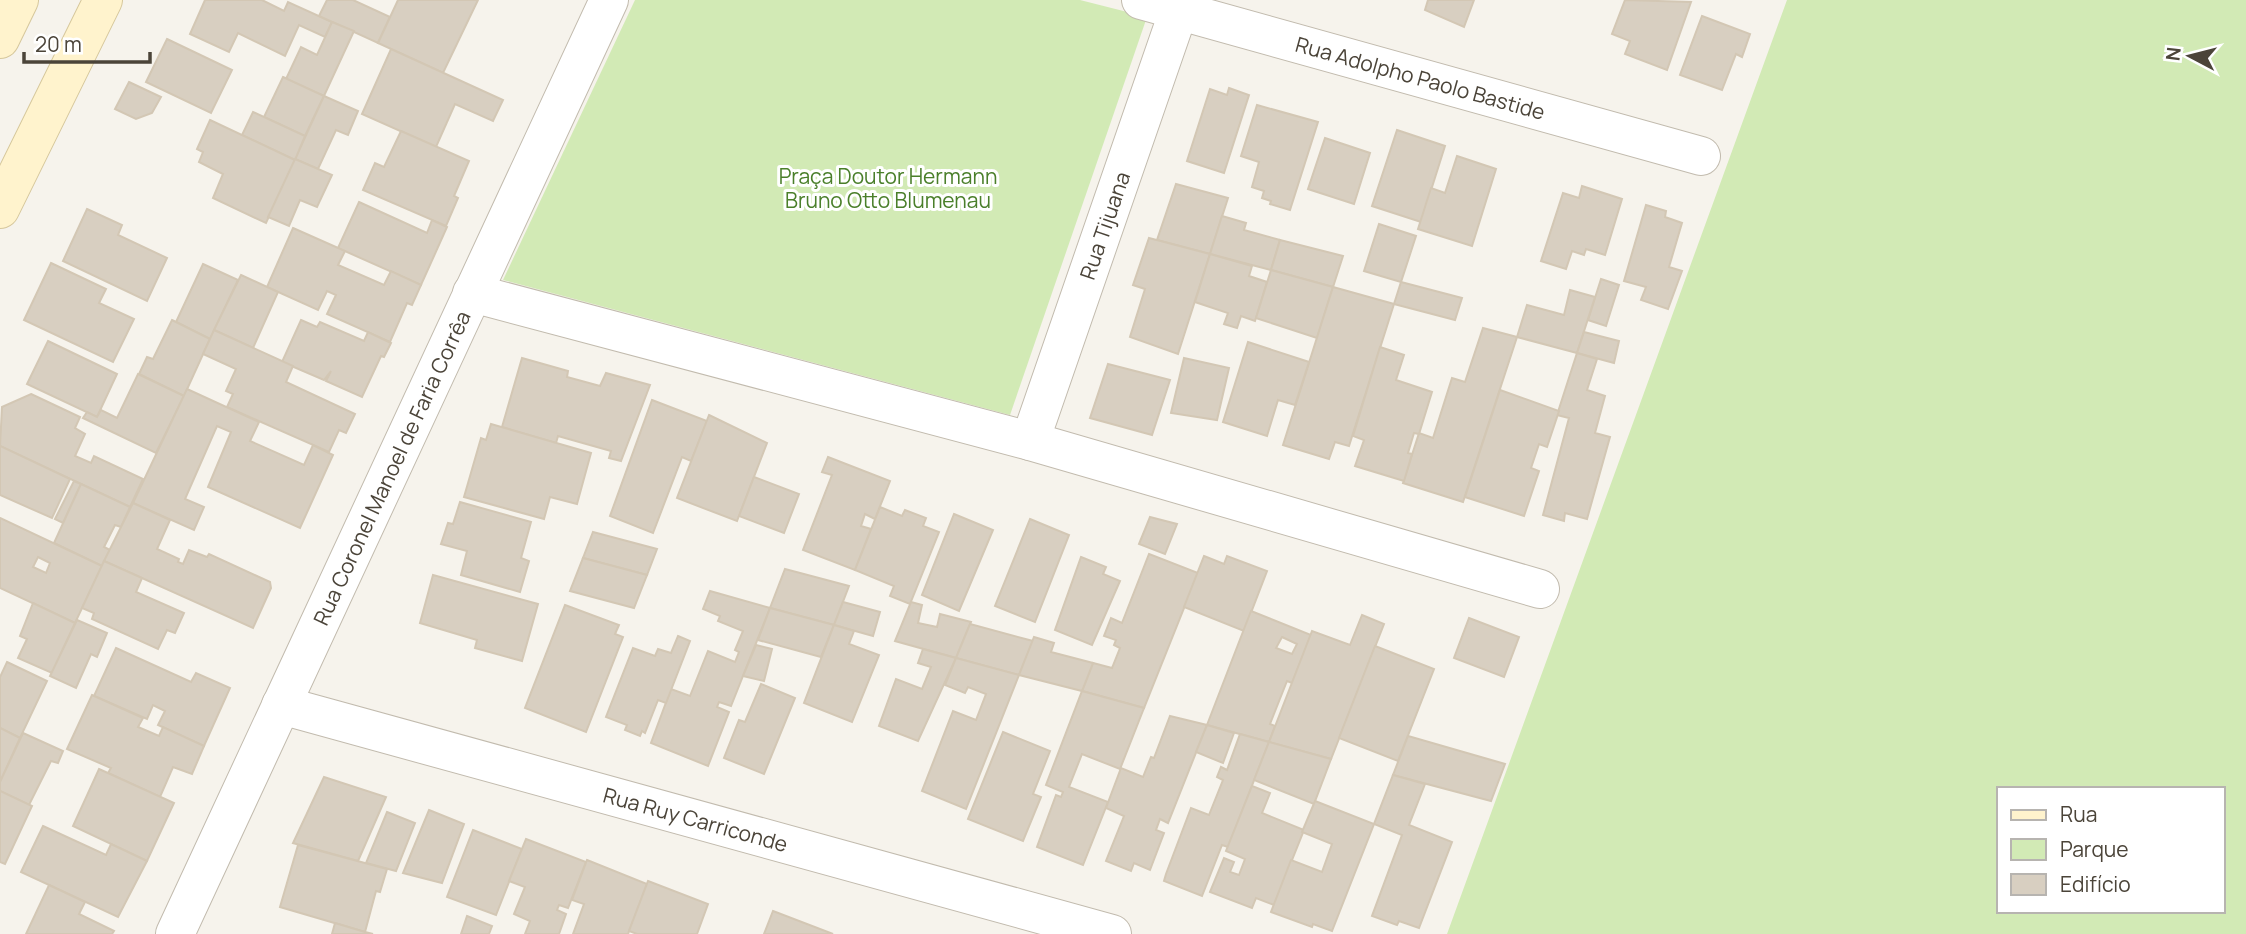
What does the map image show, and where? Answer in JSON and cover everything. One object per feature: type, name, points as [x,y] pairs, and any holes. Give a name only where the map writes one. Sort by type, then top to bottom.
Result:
[{"type":"main road","points":[[0,39],[19,0]]},
{"type":"main road","points":[[0,209],[103,0]]},
{"type":"street","name":"Rua Coronel Manoel de Faria Corrêa","points":[[175,934],[609,0]]},
{"type":"street","name":"Rua Adolpho Paolo Bastide","points":[[1141,0],[1701,156]]},
{"type":"street","name":"Rua Tijuana","points":[[1030,441],[1179,10]]},
{"type":"street","points":[[472,293],[1030,441],[1540,589]]},
{"type":"street","name":"Rua Ruy Carriconde","points":[[281,705],[1112,934]]},
{"type":"green space","name":"Praça Doutor Hermann Bruno Otto Blumenau","points":[[635,0],[1080,0],[1147,17],[1010,415],[503,280]]},
{"type":"green space","points":[[1787,0],[2246,0],[2246,934],[1447,934]]},
{"type":"building","points":[[205,0],[262,0],[284,11],[288,2],[332,22],[325,37],[299,25],[285,56],[238,33],[229,52],[190,34]]},
{"type":"building","points":[[327,0],[353,0],[390,17],[378,43],[319,16]]},
{"type":"building","points":[[398,0],[478,0],[443,73],[378,43]]},
{"type":"building","points":[[1428,0],[1474,0],[1464,27],[1425,10]]},
{"type":"building","points":[[1625,0],[1691,2],[1667,70],[1625,54],[1630,41],[1612,34]]},
{"type":"building","points":[[1702,16],[1750,34],[1742,57],[1736,54],[1722,90],[1680,75]]},
{"type":"building","points":[[332,22],[354,31],[324,96],[286,79],[301,47],[317,55]]},
{"type":"building","points":[[167,39],[232,70],[211,113],[146,82]]},
{"type":"building","points":[[391,49],[503,100],[493,121],[455,104],[436,147],[362,114]]},
{"type":"building","points":[[283,77],[324,96],[305,136],[264,117]]},
{"type":"building","points":[[129,82],[161,97],[152,113],[136,119],[115,109]]},
{"type":"building","points":[[1229,88],[1249,95],[1224,173],[1187,161],[1210,89],[1227,95]]},
{"type":"building","points":[[324,96],[358,111],[348,135],[336,130],[318,169],[295,159]]},
{"type":"building","points":[[1257,105],[1318,122],[1290,210],[1270,204],[1271,201],[1262,198],[1264,191],[1252,187],[1259,162],[1241,156]]},
{"type":"building","points":[[253,112],[305,136],[295,160],[242,135]]},
{"type":"building","points":[[210,120],[295,160],[266,223],[213,198],[223,174],[199,162],[203,152],[197,149]]},
{"type":"building","points":[[1397,130],[1445,146],[1421,222],[1372,206]]},
{"type":"building","points":[[401,131],[469,161],[454,196],[458,198],[446,226],[363,190],[375,163],[384,167]]},
{"type":"building","points":[[1325,138],[1370,153],[1354,204],[1308,189]]},
{"type":"building","points":[[1457,156],[1496,169],[1472,246],[1418,229],[1431,188],[1445,193]]},
{"type":"building","points":[[295,159],[332,175],[317,207],[300,200],[289,226],[268,217]]},
{"type":"building","points":[[1176,184],[1228,198],[1210,254],[1157,240]]},
{"type":"building","points":[[1582,186],[1622,199],[1605,255],[1586,249],[1584,255],[1572,251],[1566,269],[1541,261],[1563,193],[1579,198]]},
{"type":"building","points":[[359,202],[427,233],[432,220],[447,227],[421,285],[338,248]]},
{"type":"building","points":[[1646,205],[1666,211],[1665,217],[1682,223],[1669,267],[1682,271],[1668,309],[1641,300],[1646,287],[1624,281]]},
{"type":"building","points":[[87,209],[122,225],[118,235],[167,258],[147,301],[63,261]]},
{"type":"building","points":[[1222,216],[1246,223],[1244,230],[1280,240],[1271,270],[1210,254]]},
{"type":"building","points":[[1379,224],[1416,236],[1401,282],[1364,271]]},
{"type":"building","points":[[293,228],[345,251],[338,265],[384,285],[391,271],[421,285],[412,305],[407,303],[390,342],[327,314],[336,295],[327,291],[318,310],[267,287]]},
{"type":"building","points":[[1149,238],[1210,254],[1178,354],[1130,337],[1145,289],[1133,285]]},
{"type":"building","points":[[1280,240],[1343,256],[1333,287],[1271,270]]},
{"type":"building","points":[[1210,254],[1252,266],[1249,276],[1267,282],[1255,321],[1241,316],[1237,328],[1224,324],[1228,313],[1195,302]]},
{"type":"building","points":[[51,263],[106,289],[99,303],[134,319],[113,362],[24,320]]},
{"type":"building","points":[[203,264],[238,280],[210,339],[176,322]]},
{"type":"building","points":[[1271,270],[1333,287],[1317,338],[1256,318]]},
{"type":"building","points":[[241,275],[278,292],[253,348],[214,330]]},
{"type":"building","points":[[1601,279],[1619,285],[1606,326],[1588,320]]},
{"type":"building","points":[[1401,282],[1462,298],[1455,320],[1394,304]]},
{"type":"building","points":[[1333,287],[1394,304],[1349,446],[1335,442],[1329,459],[1283,445]]},
{"type":"building","points":[[1570,290],[1595,297],[1577,353],[1517,337],[1527,305],[1564,315]]},
{"type":"building","points":[[172,320],[210,339],[184,396],[139,374],[147,357],[153,359]]},
{"type":"building","points":[[301,320],[317,327],[320,322],[364,341],[368,332],[391,343],[384,357],[381,356],[362,397],[326,381],[331,371],[324,380],[282,362]]},
{"type":"building","points":[[1483,328],[1517,337],[1463,502],[1403,483],[1419,433],[1433,438],[1452,378],[1465,382]]},
{"type":"building","points":[[214,330],[293,366],[286,382],[355,414],[346,433],[339,430],[329,452],[227,407],[233,394],[226,391],[236,369],[203,354]]},
{"type":"building","points":[[1584,332],[1619,341],[1614,363],[1577,353]]},
{"type":"building","points":[[48,341],[117,374],[97,417],[27,384]]},
{"type":"building","points":[[1248,342],[1309,362],[1295,405],[1278,400],[1267,436],[1223,422]]},
{"type":"building","points":[[1380,347],[1404,355],[1396,380],[1432,392],[1419,434],[1414,433],[1408,453],[1412,454],[1404,481],[1355,466],[1364,440],[1353,436]]},
{"type":"building","points":[[1577,353],[1597,359],[1587,390],[1605,396],[1595,433],[1610,437],[1587,519],[1565,513],[1564,521],[1543,515],[1569,418],[1557,415]]},
{"type":"building","points":[[522,358],[568,371],[567,377],[600,386],[606,373],[650,385],[621,461],[609,458],[611,451],[558,436],[556,443],[502,427]]},
{"type":"building","points":[[1184,358],[1229,368],[1217,420],[1171,413]]},
{"type":"building","points":[[1108,364],[1170,380],[1152,435],[1090,418]]},
{"type":"building","points":[[138,374],[184,396],[156,453],[83,418],[87,412],[97,417],[101,410],[117,418]]},
{"type":"building","points":[[187,389],[259,422],[250,441],[304,465],[313,445],[333,455],[300,528],[208,487],[231,432],[217,426],[185,499],[204,507],[194,530],[133,503]]},
{"type":"building","points":[[1500,390],[1559,411],[1547,447],[1539,444],[1531,468],[1539,471],[1524,516],[1465,497]]},
{"type":"building","points":[[31,394],[80,417],[75,428],[85,434],[75,456],[91,463],[94,456],[143,479],[130,507],[0,446],[2,407]]},
{"type":"building","points":[[652,400],[707,421],[691,461],[682,457],[653,533],[610,516]]},
{"type":"building","points":[[709,415],[767,443],[737,521],[677,498]]},
{"type":"building","points":[[491,424],[591,453],[577,504],[550,497],[544,519],[464,497],[481,438],[486,440]]},
{"type":"building","points":[[0,446],[70,479],[52,518],[0,495]]},
{"type":"building","points":[[828,457],[890,481],[875,519],[865,514],[861,526],[871,529],[855,570],[803,550],[832,475],[822,472]]},
{"type":"building","points":[[754,477],[799,494],[784,533],[739,516]]},
{"type":"building","points":[[74,481],[81,484],[63,523],[55,519]]},
{"type":"building","points":[[81,484],[130,507],[121,527],[115,525],[104,547],[110,550],[102,566],[54,543]]},
{"type":"building","points":[[460,502],[531,522],[521,558],[529,561],[520,592],[461,575],[467,551],[441,544],[448,523],[453,524]]},
{"type":"building","points":[[133,503],[170,520],[157,549],[179,559],[178,562],[183,564],[189,550],[207,557],[209,554],[270,582],[271,588],[253,628],[104,561]]},
{"type":"building","points":[[880,507],[902,516],[905,510],[926,518],[923,526],[939,532],[910,604],[890,596],[894,586],[855,570]]},
{"type":"building","points":[[954,514],[993,530],[959,611],[922,595]]},
{"type":"building","points":[[1150,517],[1177,524],[1165,554],[1139,544]]},
{"type":"building","points":[[0,518],[102,566],[75,623],[0,588]],"holes":[[[38,557],[50,563],[46,573],[33,567]]]},
{"type":"building","points":[[1030,519],[1069,535],[1035,622],[995,606]]},
{"type":"building","points":[[593,532],[657,549],[647,575],[583,558]]},
{"type":"building","points":[[1149,554],[1198,573],[1144,708],[1082,691],[1093,663],[1112,668],[1120,648],[1114,645],[1116,640],[1104,636],[1111,618],[1122,623]]},
{"type":"building","points":[[1204,556],[1224,564],[1227,556],[1267,571],[1244,631],[1184,607]]},
{"type":"building","points":[[1081,557],[1106,567],[1103,574],[1120,581],[1092,645],[1055,630]]},
{"type":"building","points":[[583,558],[647,575],[634,608],[570,591]]},
{"type":"building","points":[[104,561],[142,578],[136,592],[184,613],[175,633],[167,630],[158,649],[92,619],[94,613],[82,608]]},
{"type":"building","points":[[785,569],[849,586],[834,625],[770,608]]},
{"type":"building","points":[[433,575],[538,604],[522,661],[475,648],[477,640],[420,623]]},
{"type":"building","points":[[710,591],[770,608],[731,706],[719,702],[717,707],[729,712],[708,766],[651,743],[671,689],[690,696],[708,651],[735,662],[739,652],[735,650],[743,631],[718,621],[720,616],[703,609]]},
{"type":"building","points":[[843,602],[880,612],[873,636],[834,625]]},
{"type":"building","points":[[911,602],[922,605],[918,623],[937,627],[940,614],[971,622],[956,658],[895,641]]},
{"type":"building","points":[[33,603],[75,623],[52,673],[18,658],[27,639],[20,636]]},
{"type":"building","points":[[565,605],[619,625],[615,634],[623,637],[586,732],[525,708]]},
{"type":"building","points":[[770,608],[834,625],[821,657],[758,640]]},
{"type":"building","points":[[1251,611],[1311,635],[1292,683],[1287,681],[1270,724],[1275,726],[1269,742],[1207,725]],"holes":[[[1282,637],[1297,644],[1292,654],[1276,648]]]},
{"type":"building","points":[[1362,615],[1384,624],[1331,759],[1269,742],[1312,631],[1350,645]]},
{"type":"building","points":[[1469,618],[1519,637],[1504,677],[1454,658]]},
{"type":"building","points":[[77,620],[107,633],[97,657],[91,654],[76,688],[50,676]]},
{"type":"building","points":[[970,624],[1033,641],[1019,675],[956,658]]},
{"type":"building","points":[[834,625],[854,631],[849,644],[879,655],[852,722],[804,703]]},
{"type":"building","points":[[678,636],[690,641],[666,703],[658,700],[645,733],[642,731],[640,736],[625,730],[627,725],[606,717],[633,648],[655,656],[658,649],[671,653]]},
{"type":"building","points":[[1034,637],[1054,643],[1051,652],[1093,663],[1082,691],[1019,675]]},
{"type":"building","points":[[756,645],[772,649],[764,681],[743,676]]},
{"type":"building","points":[[1375,646],[1434,669],[1398,761],[1339,738]]},
{"type":"building","points":[[116,648],[191,682],[196,673],[230,688],[204,746],[158,725],[165,711],[153,705],[147,719],[94,696]]},
{"type":"building","points":[[923,649],[956,658],[918,741],[879,726],[896,679],[922,689],[931,667],[918,663]]},
{"type":"building","points":[[956,658],[1019,675],[966,809],[922,791],[953,711],[976,720],[986,694],[968,687],[965,693],[945,685]]},
{"type":"building","points":[[7,662],[47,681],[20,738],[0,728],[0,677]]},
{"type":"building","points":[[761,684],[795,698],[764,774],[724,758],[739,720],[745,722]]},
{"type":"building","points":[[1082,691],[1144,708],[1120,769],[1082,754],[1069,787],[1108,802],[1083,865],[1037,847],[1056,795],[1061,797],[1063,792],[1046,785]]},
{"type":"building","points":[[92,695],[143,718],[138,727],[159,736],[163,727],[204,746],[192,774],[173,767],[160,797],[108,773],[111,768],[67,749]]},
{"type":"building","points":[[1170,716],[1207,725],[1168,823],[1160,819],[1156,830],[1164,833],[1150,870],[1134,863],[1131,871],[1106,861],[1124,816],[1106,808],[1121,768],[1143,777],[1151,757],[1154,758]]},
{"type":"building","points":[[1207,725],[1234,733],[1223,763],[1196,752]]},
{"type":"building","points":[[0,728],[20,738],[0,782]]},
{"type":"building","points":[[1003,732],[1050,751],[1033,794],[1041,797],[1023,841],[968,819]]},
{"type":"building","points":[[23,733],[63,751],[58,763],[51,761],[29,805],[0,791],[0,782]]},
{"type":"building","points":[[1240,734],[1269,742],[1228,847],[1222,845],[1202,896],[1164,881],[1191,808],[1209,815],[1223,780],[1217,777],[1221,767],[1227,770]]},
{"type":"building","points":[[1408,736],[1505,764],[1491,801],[1393,775]]},
{"type":"building","points":[[1269,742],[1331,759],[1314,804],[1254,780]]},
{"type":"building","points":[[99,769],[174,803],[147,861],[73,826]]},
{"type":"building","points":[[1393,775],[1425,784],[1409,825],[1452,842],[1419,928],[1399,921],[1397,925],[1372,916],[1402,835],[1374,824]]},
{"type":"building","points":[[324,777],[386,797],[358,861],[293,843]]},
{"type":"building","points":[[1252,786],[1270,793],[1262,813],[1304,830],[1274,905],[1256,898],[1252,908],[1210,892],[1224,858],[1234,862],[1230,872],[1239,875],[1245,859],[1226,851]]},
{"type":"building","points":[[0,791],[32,806],[5,864],[0,862]]},
{"type":"building","points":[[1315,801],[1374,824],[1332,931],[1313,924],[1312,927],[1271,912],[1291,860],[1322,872],[1332,844],[1302,832]]},
{"type":"building","points":[[429,810],[464,824],[442,883],[403,873]]},
{"type":"building","points":[[387,812],[415,823],[396,871],[366,863]]},
{"type":"building","points":[[43,826],[106,855],[111,844],[147,861],[118,917],[21,872]]},
{"type":"building","points":[[473,830],[522,849],[496,915],[447,897]]},
{"type":"building","points":[[526,839],[586,862],[568,908],[559,905],[557,910],[566,914],[559,934],[525,934],[530,921],[514,914],[525,887],[509,881]]},
{"type":"building","points":[[298,845],[387,869],[380,892],[376,891],[365,932],[280,907]]},
{"type":"building","points":[[587,860],[647,884],[628,934],[573,934],[584,904],[572,900]]},
{"type":"building","points":[[648,881],[708,904],[697,934],[637,934],[629,931]]},
{"type":"building","points":[[49,885],[85,902],[79,914],[114,931],[112,934],[26,934]]},
{"type":"building","points":[[773,911],[833,934],[764,934]]},
{"type":"building","points":[[467,916],[492,926],[489,934],[461,934]]},
{"type":"building","points":[[335,923],[365,932],[373,934],[332,934]]}]
